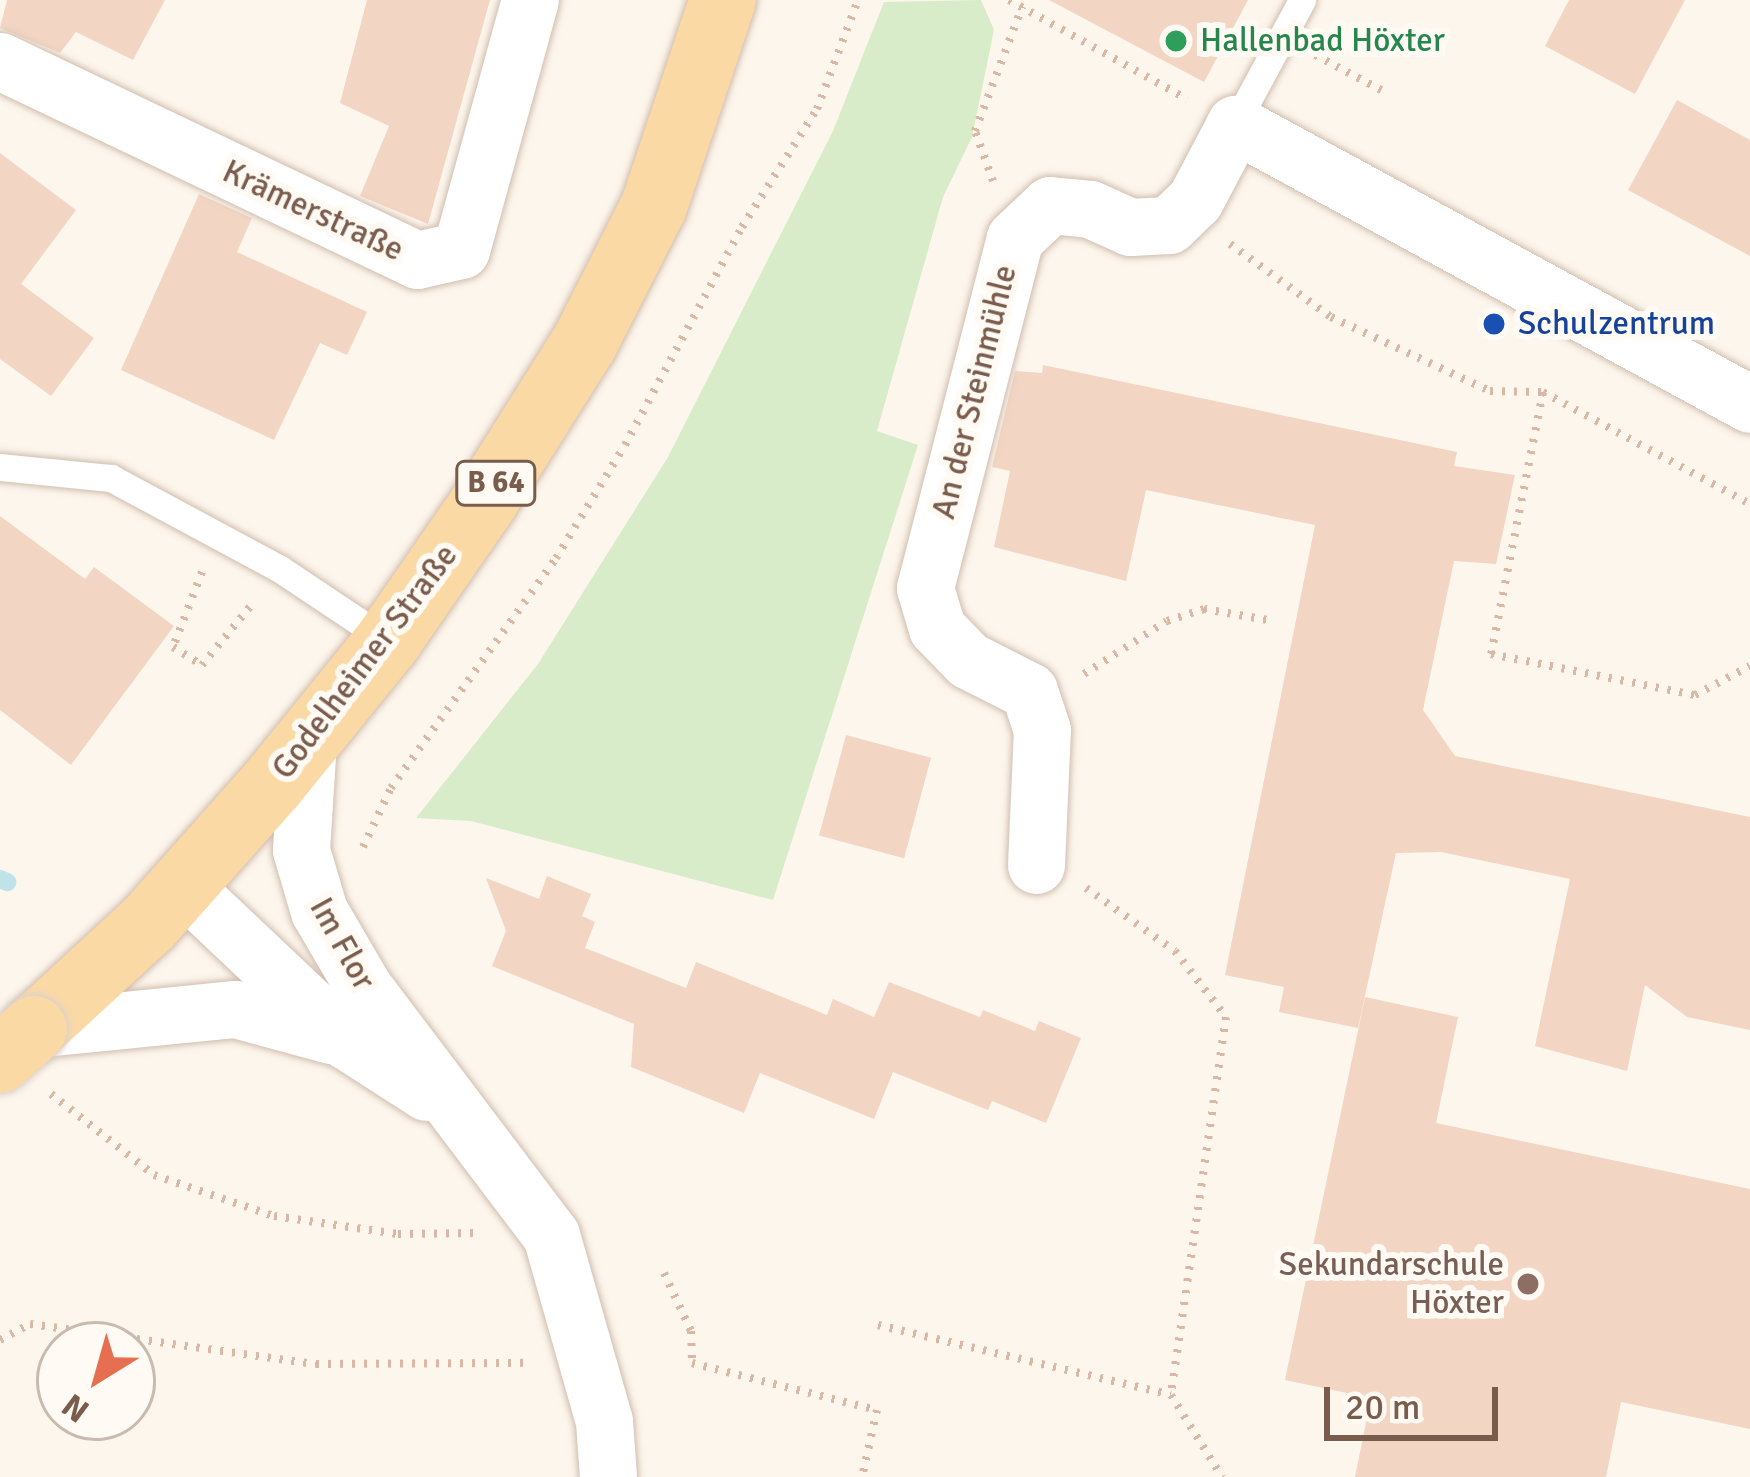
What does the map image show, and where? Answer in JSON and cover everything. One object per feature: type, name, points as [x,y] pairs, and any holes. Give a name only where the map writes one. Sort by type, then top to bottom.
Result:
[{"type":"main road","name":"Godelheimer Straße","points":[[17,1045],[182,884],[308,741],[388,641],[608,302],[654,206],[723,0]]},
{"type":"street","name":"Krämerstraße","points":[[0,62],[417,260],[461,250],[530,0]]},
{"type":"street","points":[[1195,200],[1220,116],[1750,404]]},
{"type":"street","name":"An der Steinmühle","points":[[1036,711],[1029,691],[968,660],[937,628],[925,588],[1015,238],[1050,206],[1090,209],[1130,227],[1169,225],[1195,200]]},
{"type":"street","points":[[1036,711],[1042,730],[1036,865]]},
{"type":"street","name":"Im Flor","points":[[308,741],[301,850],[319,911],[364,988],[526,1196],[566,1270],[604,1421],[608,1477]]},
{"type":"street","name":"Im Flor","points":[[182,884],[347,1041],[464,1118]]},
{"type":"street","name":"Im Flor","points":[[17,1045],[235,1009],[347,1041]]},
{"type":"lane","points":[[1220,116],[1302,0]]},
{"type":"lane","points":[[0,467],[111,478],[280,569],[388,641]]},
{"type":"path","points":[[360,863],[391,788],[556,558],[625,445],[742,227],[817,109],[857,0]]},
{"type":"path","points":[[1009,0],[1220,116]]},
{"type":"path","points":[[1015,238],[975,131],[1022,7]]},
{"type":"path","points":[[1195,200],[1222,238],[1331,317],[1490,392],[1543,392],[1750,504]]},
{"type":"path","points":[[1543,392],[1492,654],[1695,695],[1750,665]]},
{"type":"path","points":[[217,533],[172,647],[202,665],[280,569]]},
{"type":"path","points":[[1036,711],[1167,621],[1204,608],[1268,620]]},
{"type":"path","points":[[1036,865],[1064,873],[1175,951],[1226,1017],[1171,1395],[1222,1477]]},
{"type":"path","points":[[80,1124],[154,1174],[274,1216],[398,1234],[481,1233],[526,1196]]},
{"type":"path","points":[[481,1233],[489,1244]]},
{"type":"path","points":[[664,1273],[691,1331],[692,1363],[878,1410],[862,1477]]},
{"type":"path","points":[[0,1340],[30,1324],[316,1364],[539,1364],[530,1342]]},
{"type":"path","points":[[878,1325],[1171,1395]]},
{"type":"green space","points":[[981,0],[994,30],[972,137],[943,197],[877,431],[918,445],[773,900],[471,821],[416,818],[538,664],[668,457],[833,131],[884,2]]},
{"type":"building","points":[[7,0],[165,0],[133,60],[76,32],[60,53],[0,28]]},
{"type":"building","points":[[367,0],[490,0],[428,224],[360,196],[389,126],[340,103]]},
{"type":"building","name":"Hallenbad Höxter","points":[[1049,0],[1248,0],[1204,82]]},
{"type":"building","points":[[1569,0],[1685,0],[1635,94],[1545,46]]},
{"type":"building","points":[[1677,100],[1750,140],[1750,256],[1628,190]]},
{"type":"building","points":[[0,153],[76,210],[21,284],[94,338],[51,396],[0,359]]},
{"type":"building","points":[[199,194],[252,218],[237,252],[367,312],[347,355],[320,343],[274,440],[121,370]]},
{"type":"building","points":[[1043,365],[1457,452],[1454,466],[1515,475],[1496,564],[1454,561],[1423,710],[1455,756],[1750,817],[1750,1030],[1687,1017],[1645,985],[1627,1071],[1535,1046],[1570,879],[1441,852],[1396,853],[1358,1028],[1279,1012],[1284,987],[1225,975],[1315,525],[1146,490],[1126,581],[994,547],[1010,471],[992,467],[1015,371],[1042,373]]},
{"type":"building","points":[[0,516],[85,579],[94,567],[174,626],[71,765],[0,710]]},
{"type":"building","points":[[846,735],[931,758],[904,858],[819,835]]},
{"type":"building","points":[[547,876],[591,894],[582,916],[595,922],[585,948],[686,988],[696,962],[827,1015],[833,999],[874,1017],[889,982],[980,1017],[983,1010],[1035,1031],[1039,1021],[1081,1038],[1046,1123],[992,1101],[988,1110],[893,1072],[874,1119],[760,1073],[744,1113],[631,1067],[634,1024],[492,966],[506,931],[486,878],[539,899]]},
{"type":"building","name":"Sekundarschule Höxter","points":[[1365,997],[1458,1017],[1436,1123],[1750,1189],[1750,1429],[1621,1402],[1606,1477],[1355,1477],[1371,1398],[1285,1380]]},
{"type":"waterway","points":[[0,879],[7,882]]},
{"type":"place","name":"Hallenbad Höxter","points":[[1176,41]]},
{"type":"place","name":"Schulzentrum","points":[[1494,324]]},
{"type":"place","name":"Sekundarschule Höxter","points":[[1528,1284]]}]
